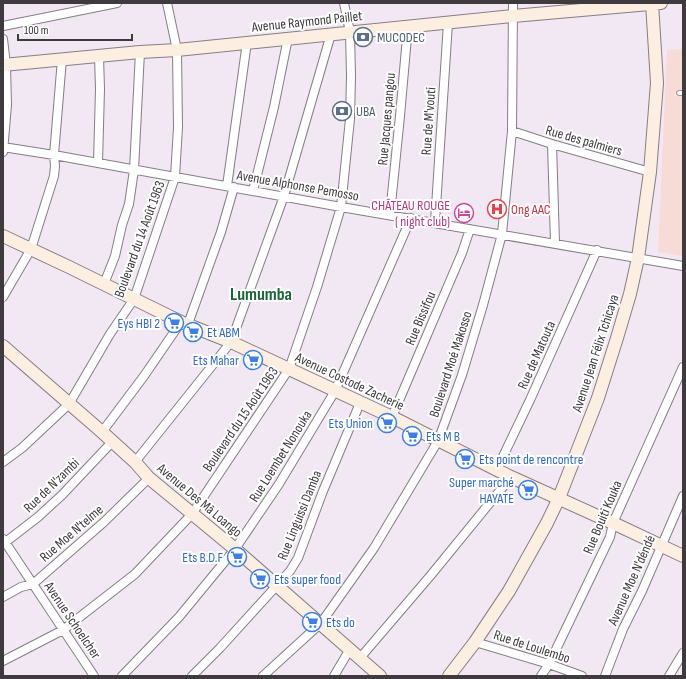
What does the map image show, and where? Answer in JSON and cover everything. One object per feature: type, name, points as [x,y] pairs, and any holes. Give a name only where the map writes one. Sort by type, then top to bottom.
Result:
[{"type":"street","points":[[3,26],[117,3]]},
{"type":"street","name":"Boulevard du 14 Août 1963","points":[[3,462],[22,448],[69,404],[110,334],[134,299],[175,177],[178,127],[177,50],[167,3]]},
{"type":"street","name":"Boulevard du 15 Août 1963","points":[[3,662],[63,630],[135,574],[192,514],[289,369],[341,206],[350,119],[351,76],[350,32],[344,3]]},
{"type":"street","name":"Boulevard Moé Makosso","points":[[263,676],[321,623],[374,548],[438,441],[462,375],[502,234],[512,131],[513,3]]},
{"type":"street","name":"Avenue Raymond Paillet","points":[[4,65],[140,52],[177,50],[408,26],[655,3]]},
{"type":"street","name":"Avenue Jean Félix Tchicaya","points":[[449,676],[475,642],[509,592],[559,498],[598,398],[630,294],[638,258],[650,172],[658,83],[655,3]]},
{"type":"street","name":"Rue de M'vouti","points":[[435,222],[448,23]]},
{"type":"street","name":"Rue Jacques pangou","points":[[390,214],[408,26]]},
{"type":"street","points":[[134,462],[231,342],[284,196],[331,34]]},
{"type":"street","points":[[3,38],[7,105],[3,149]]},
{"type":"street","points":[[254,191],[274,107],[288,38]]},
{"type":"street","points":[[102,432],[184,323],[221,232],[230,186],[247,42]]},
{"type":"street","points":[[104,284],[115,256],[122,225],[129,204],[134,170],[140,52]]},
{"type":"street","points":[[98,163],[100,104],[99,56]]},
{"type":"street","points":[[3,297],[32,249],[54,176],[54,155],[62,59]]},
{"type":"street","name":"Rue des palmiers","points":[[512,131],[650,172]]},
{"type":"street","points":[[552,144],[555,243]]},
{"type":"street","name":"Avenue Alphonse Pemosso","points":[[3,149],[54,155],[683,266]]},
{"type":"street","name":"Rue Loembet Nonouka","points":[[122,676],[179,617],[235,549],[279,484],[335,391],[411,218]]},
{"type":"street","name":"Rue Bissifou","points":[[392,417],[460,259],[470,229]]},
{"type":"street","name":"Avenue Costode Zacherie","points":[[3,236],[184,323],[231,342],[392,417],[496,469],[614,522],[683,556]]},
{"type":"street","name":"Rue de Matouta","points":[[496,469],[530,400],[597,250]]},
{"type":"street","name":"Avenue Des Mâ Loango","points":[[3,346],[102,432],[149,478],[235,549],[380,676]]},
{"type":"street","name":"Rue Bouiti Kouka","points":[[541,676],[549,664],[610,536],[614,522],[683,367]]},
{"type":"street","name":"Rue Linguissi Damba","points":[[192,676],[277,586],[290,571],[298,558],[323,491],[360,403]]},
{"type":"street","name":"Rue de N'zambi","points":[[4,542],[38,517],[62,495],[112,442]]},
{"type":"street","points":[[360,658],[431,575],[511,476]]},
{"type":"street","name":"Rue Moe N'telme","points":[[3,597],[21,587],[33,584],[104,522],[149,478]]},
{"type":"street","name":"Avenue Moe N'déndé","points":[[605,676],[624,629],[683,496]]},
{"type":"street","name":"Avenue Schoelcher","points":[[4,542],[94,676]]},
{"type":"street","name":"Rue de Loulembo","points":[[475,642],[549,664],[582,676]]},
{"type":"street","points":[[334,676],[350,649]]},
{"type":"street","points":[[669,676],[683,654]]},
{"type":"shaded area","points":[[683,49],[683,256],[658,252],[667,50]]},
{"type":"place","name":"MUCODEC","points":[[363,37]]},
{"type":"place","name":"UBA","points":[[342,111]]},
{"type":"place","name":"Ong AAC","points":[[497,209]]},
{"type":"place","name":"CHÂTEAU ROUGE ( night club)","points":[[464,213]]},
{"type":"place","name":"Eys HBI 2","points":[[174,323]]},
{"type":"place","name":"Et ABM","points":[[193,332]]},
{"type":"place","name":"Ets Mahar","points":[[253,360]]},
{"type":"place","name":"Ets Union","points":[[387,423]]},
{"type":"place","name":"Ets M B","points":[[412,436]]},
{"type":"place","name":"Ets point de rencontre","points":[[465,459]]},
{"type":"place","name":"Super marché HAYATE","points":[[528,490]]},
{"type":"place","name":"Ets B.D.F","points":[[237,557]]},
{"type":"place","name":"Ets super food","points":[[260,579]]},
{"type":"place","name":"Ets do","points":[[312,622]]},
{"type":"district","name":"Lumumba","points":[[261,294]]}]
